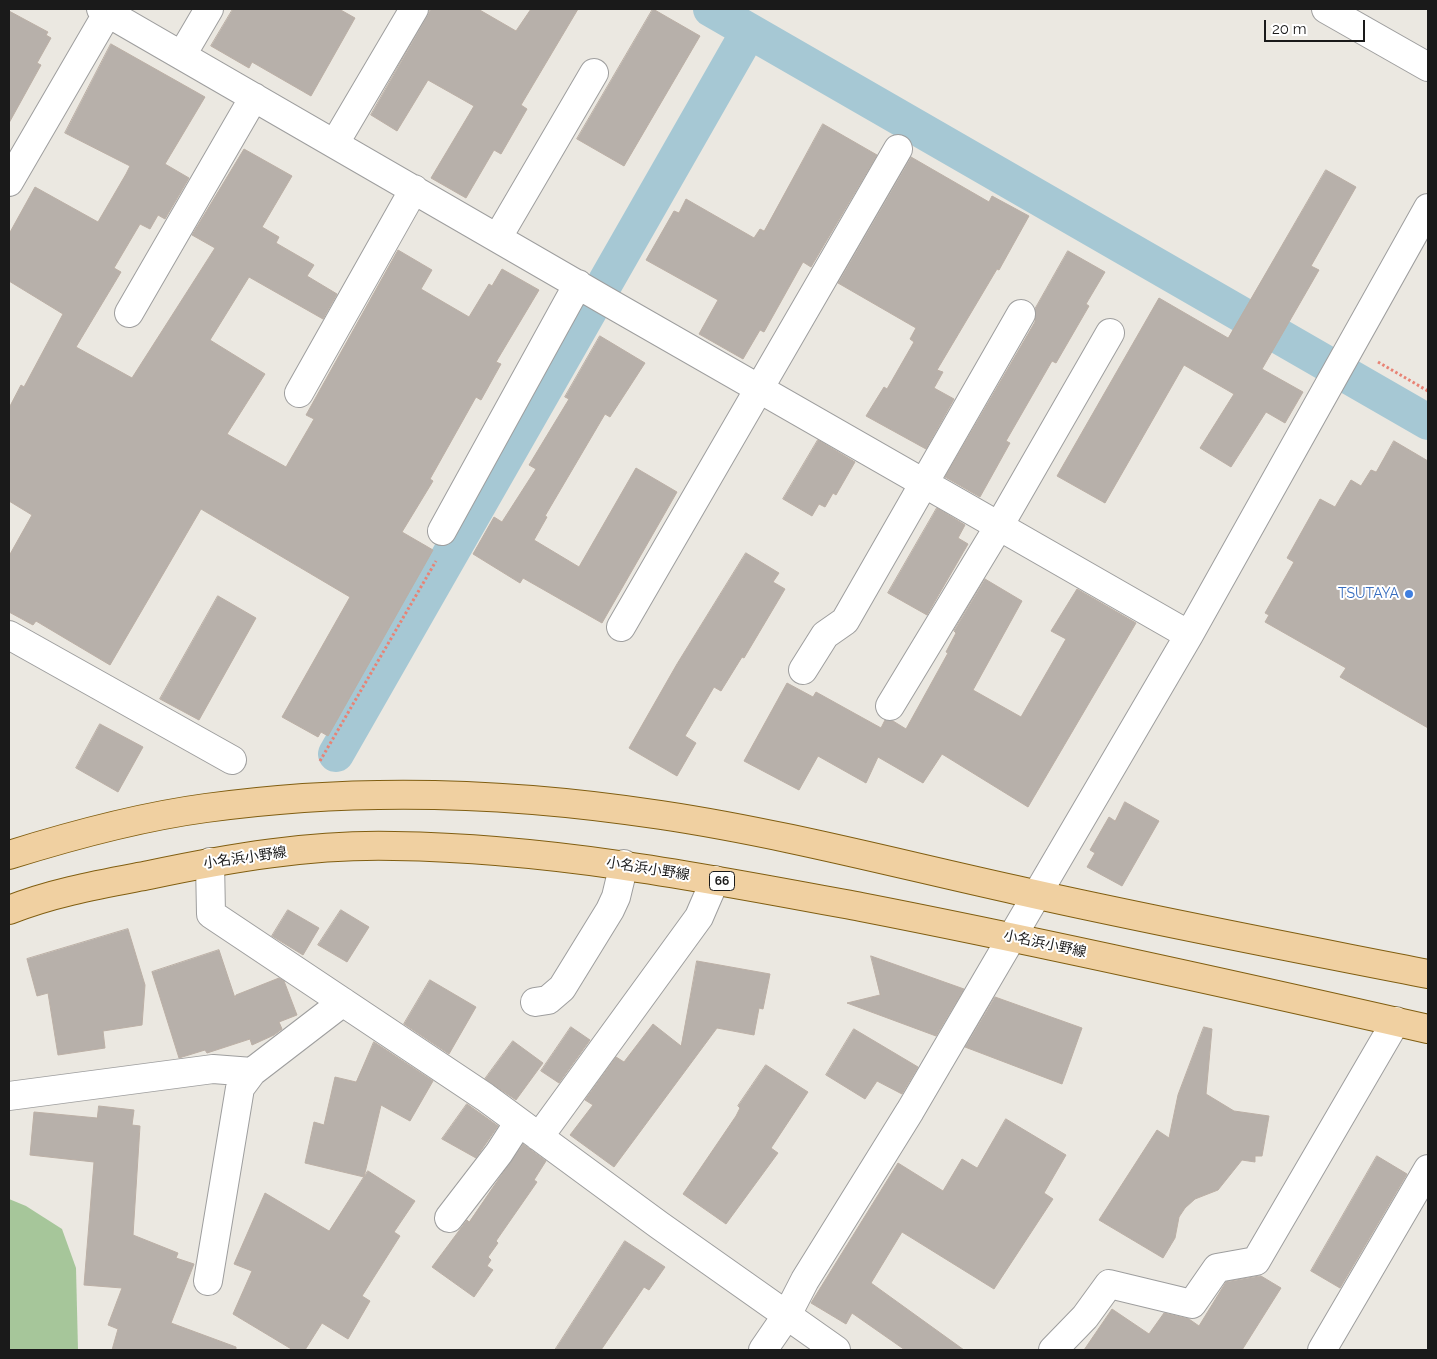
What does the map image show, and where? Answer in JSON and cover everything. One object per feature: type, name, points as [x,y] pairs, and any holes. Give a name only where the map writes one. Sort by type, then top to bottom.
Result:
[{"type":"main road","points":[[9,855],[84,832],[204,808],[301,797],[419,794],[534,801],[663,815],[749,831],[1037,895],[1428,974]]},
{"type":"main road","name":"小名浜小野線","points":[[9,910],[43,896],[210,862],[301,850],[391,846],[517,851],[624,864],[1012,936],[1428,1028]]},
{"type":"street","points":[[182,55],[209,9]]},
{"type":"street","points":[[335,143],[414,9]]},
{"type":"street","points":[[1326,9],[1428,67]]},
{"type":"street","points":[[9,182],[104,11],[1189,635]]},
{"type":"street","points":[[498,237],[594,72]]},
{"type":"street","points":[[130,312],[254,97]]},
{"type":"street","points":[[621,627],[898,148]]},
{"type":"street","points":[[299,393],[414,189]]},
{"type":"street","points":[[763,1350],[787,1315],[805,1280],[910,1111],[1189,635],[1428,208]]},
{"type":"street","points":[[442,531],[578,284]]},
{"type":"street","points":[[803,670],[825,635],[846,621],[1021,314]]},
{"type":"street","points":[[890,706],[1000,526],[1110,333]]},
{"type":"street","points":[[9,635],[232,760]]},
{"type":"street","points":[[210,862],[211,914],[529,1129],[836,1350]]},
{"type":"street","points":[[535,1002],[548,1000],[562,988],[610,910],[616,897],[624,864]]},
{"type":"street","points":[[449,1218],[499,1153],[529,1129],[699,917],[715,880]]},
{"type":"street","points":[[208,1281],[240,1088],[252,1072],[343,1002]]},
{"type":"street","points":[[1053,1350],[1085,1317],[1109,1284],[1192,1304],[1217,1268],[1256,1261],[1396,1021]]},
{"type":"street","points":[[9,1096],[214,1069],[252,1072]]},
{"type":"street","points":[[1322,1350],[1428,1168]]},
{"type":"path","points":[[1342,363],[1428,391]]},
{"type":"path","points":[[320,762],[444,548],[442,531]]},
{"type":"green space","points":[[9,1199],[26,1206],[62,1229],[76,1268],[78,1350],[9,1350]]},
{"type":"building","points":[[233,9],[339,9],[355,18],[311,96],[252,62],[249,68],[211,46]]},
{"type":"building","points":[[431,9],[478,9],[516,31],[531,9],[578,9],[521,105],[527,109],[501,154],[494,150],[466,198],[431,178],[474,106],[428,80],[397,131],[371,115]]},
{"type":"building","points":[[653,9],[700,36],[624,166],[577,139]]},
{"type":"building","points":[[9,11],[48,32],[46,35],[51,38],[37,63],[41,65],[9,123]]},
{"type":"building","points":[[111,44],[205,97],[165,164],[189,178],[165,219],[158,215],[150,229],[140,224],[114,268],[121,272],[76,347],[132,378],[215,248],[192,235],[244,149],[292,176],[262,227],[279,237],[276,243],[314,265],[307,276],[337,294],[323,319],[249,277],[210,340],[265,374],[227,434],[286,467],[314,419],[306,415],[398,250],[432,270],[421,289],[469,317],[489,284],[492,286],[502,269],[539,290],[496,362],[501,364],[481,400],[476,397],[430,479],[433,481],[402,532],[433,550],[328,736],[321,732],[318,737],[282,717],[350,597],[201,509],[110,665],[36,621],[33,625],[9,612],[9,556],[32,515],[9,501],[9,408],[21,385],[24,387],[63,314],[9,281],[9,234],[35,187],[98,222],[126,174],[130,166],[65,133]]},
{"type":"building","points":[[823,124],[877,155],[811,267],[803,262],[764,332],[760,330],[743,359],[699,334],[718,300],[646,260],[674,211],[679,213],[686,199],[754,238],[760,229],[764,231]]},
{"type":"building","points":[[911,157],[989,202],[992,196],[1029,216],[999,270],[997,269],[937,370],[943,372],[934,388],[954,399],[926,449],[866,416],[884,387],[887,389],[914,342],[910,339],[916,328],[838,283]]},
{"type":"building","points":[[1326,170],[1356,187],[1311,266],[1319,270],[1262,369],[1303,392],[1285,423],[1266,412],[1231,467],[1200,448],[1234,394],[1184,365],[1105,503],[1057,476],[1159,298],[1228,338]]},
{"type":"building","points":[[1068,251],[1105,272],[1086,304],[1089,306],[1056,363],[1052,361],[1006,441],[1010,443],[980,497],[945,477],[1035,322],[1035,309]]},
{"type":"building","points":[[600,336],[645,363],[610,417],[605,414],[545,516],[547,517],[534,540],[579,567],[636,468],[677,492],[602,623],[523,578],[520,583],[473,554],[494,517],[502,522],[536,469],[529,465],[569,399],[565,397]]},
{"type":"building","points":[[818,440],[855,462],[836,495],[833,493],[825,507],[819,504],[812,516],[783,499]]},
{"type":"building","points":[[1394,441],[1428,461],[1428,728],[1340,677],[1346,668],[1265,622],[1269,615],[1265,613],[1294,562],[1287,558],[1320,499],[1335,507],[1351,480],[1361,486],[1371,470],[1376,472]]},
{"type":"building","points":[[937,508],[965,525],[958,538],[968,544],[927,615],[888,593]]},
{"type":"building","points":[[746,553],[779,573],[773,582],[785,589],[744,658],[742,657],[721,691],[714,687],[685,736],[696,743],[677,776],[629,748],[677,664]]},
{"type":"building","points":[[985,579],[1022,601],[973,690],[1021,717],[1066,639],[1051,631],[1077,589],[1136,623],[1028,807],[942,754],[923,783],[878,757],[866,783],[818,756],[799,790],[744,761],[787,683],[813,697],[816,692],[881,728],[885,720],[893,721],[906,729],[948,653],[946,652],[956,633],[954,631]]},
{"type":"building","points":[[218,596],[256,618],[199,720],[160,699]]},
{"type":"building","points":[[100,724],[143,747],[118,792],[76,768]]},
{"type":"building","points":[[1125,802],[1159,821],[1122,886],[1087,867],[1095,853],[1090,850],[1109,817],[1115,821]]},
{"type":"building","points":[[288,910],[319,928],[303,955],[272,936]]},
{"type":"building","points":[[341,910],[369,927],[347,962],[318,945]]},
{"type":"building","points":[[128,929],[145,985],[142,1025],[103,1031],[105,1048],[58,1055],[48,993],[37,996],[27,959]]},
{"type":"building","points":[[219,950],[235,998],[236,995],[279,978],[284,981],[297,1015],[279,1022],[282,1029],[274,1035],[252,1045],[250,1039],[207,1053],[205,1050],[179,1058],[152,972]]},
{"type":"building","points":[[871,956],[964,989],[936,1036],[847,1003],[880,995]]},
{"type":"building","points":[[697,961],[770,974],[763,1009],[759,1008],[754,1035],[717,1028],[614,1167],[570,1135],[593,1105],[585,1100],[616,1057],[624,1062],[653,1024],[681,1046]]},
{"type":"building","points":[[430,980],[476,1007],[449,1054],[404,1024]]},
{"type":"building","points":[[995,997],[1082,1028],[1062,1084],[965,1047]]},
{"type":"building","points":[[571,1027],[590,1040],[559,1083],[541,1071]]},
{"type":"building","points":[[1204,1027],[1212,1029],[1206,1094],[1234,1111],[1269,1116],[1262,1156],[1255,1156],[1255,1162],[1242,1160],[1218,1190],[1195,1199],[1185,1208],[1179,1217],[1175,1238],[1163,1258],[1099,1220],[1157,1130],[1169,1138],[1178,1095]]},
{"type":"building","points":[[854,1029],[918,1067],[902,1094],[877,1081],[865,1099],[826,1075]]},
{"type":"building","points":[[513,1041],[543,1063],[516,1100],[485,1079]]},
{"type":"building","points":[[374,1042],[433,1081],[410,1121],[381,1105],[364,1177],[305,1163],[314,1122],[324,1125],[335,1077],[356,1082]]},
{"type":"building","points":[[766,1065],[808,1092],[771,1148],[778,1153],[726,1224],[683,1194],[736,1116],[740,1108],[738,1106]]},
{"type":"building","points":[[467,1104],[498,1126],[476,1158],[442,1139]]},
{"type":"building","points":[[99,1106],[134,1110],[132,1125],[140,1126],[133,1235],[178,1253],[176,1258],[194,1264],[171,1323],[236,1347],[236,1350],[112,1350],[118,1329],[108,1325],[122,1288],[84,1285],[94,1162],[30,1155],[34,1112],[97,1118]]},
{"type":"building","points":[[1006,1119],[1066,1155],[1044,1193],[1053,1199],[994,1289],[902,1232],[871,1283],[964,1350],[905,1350],[852,1313],[846,1324],[811,1303],[898,1163],[943,1191],[962,1159],[977,1168]]},
{"type":"building","points":[[523,1144],[546,1161],[534,1180],[537,1182],[496,1241],[498,1243],[488,1257],[491,1260],[487,1266],[493,1270],[474,1297],[432,1267],[467,1220],[469,1222]]},
{"type":"building","points":[[1377,1156],[1407,1174],[1340,1288],[1311,1271]]},
{"type":"building","points":[[368,1171],[415,1201],[394,1232],[400,1236],[362,1296],[370,1301],[348,1339],[322,1323],[305,1350],[293,1350],[233,1314],[252,1271],[234,1264],[265,1193],[329,1231]]},
{"type":"building","points":[[625,1241],[665,1267],[649,1290],[644,1287],[601,1350],[555,1350]]},
{"type":"building","points":[[1261,1276],[1281,1288],[1242,1350],[1084,1350],[1112,1309],[1149,1334],[1164,1313],[1189,1319],[1199,1326],[1226,1282]]},
{"type":"waterway","points":[[711,9],[1428,422]]},
{"type":"waterway","points":[[336,754],[749,31]]},
{"type":"place","name":"TSUTAYA","points":[[1409,594]]}]
